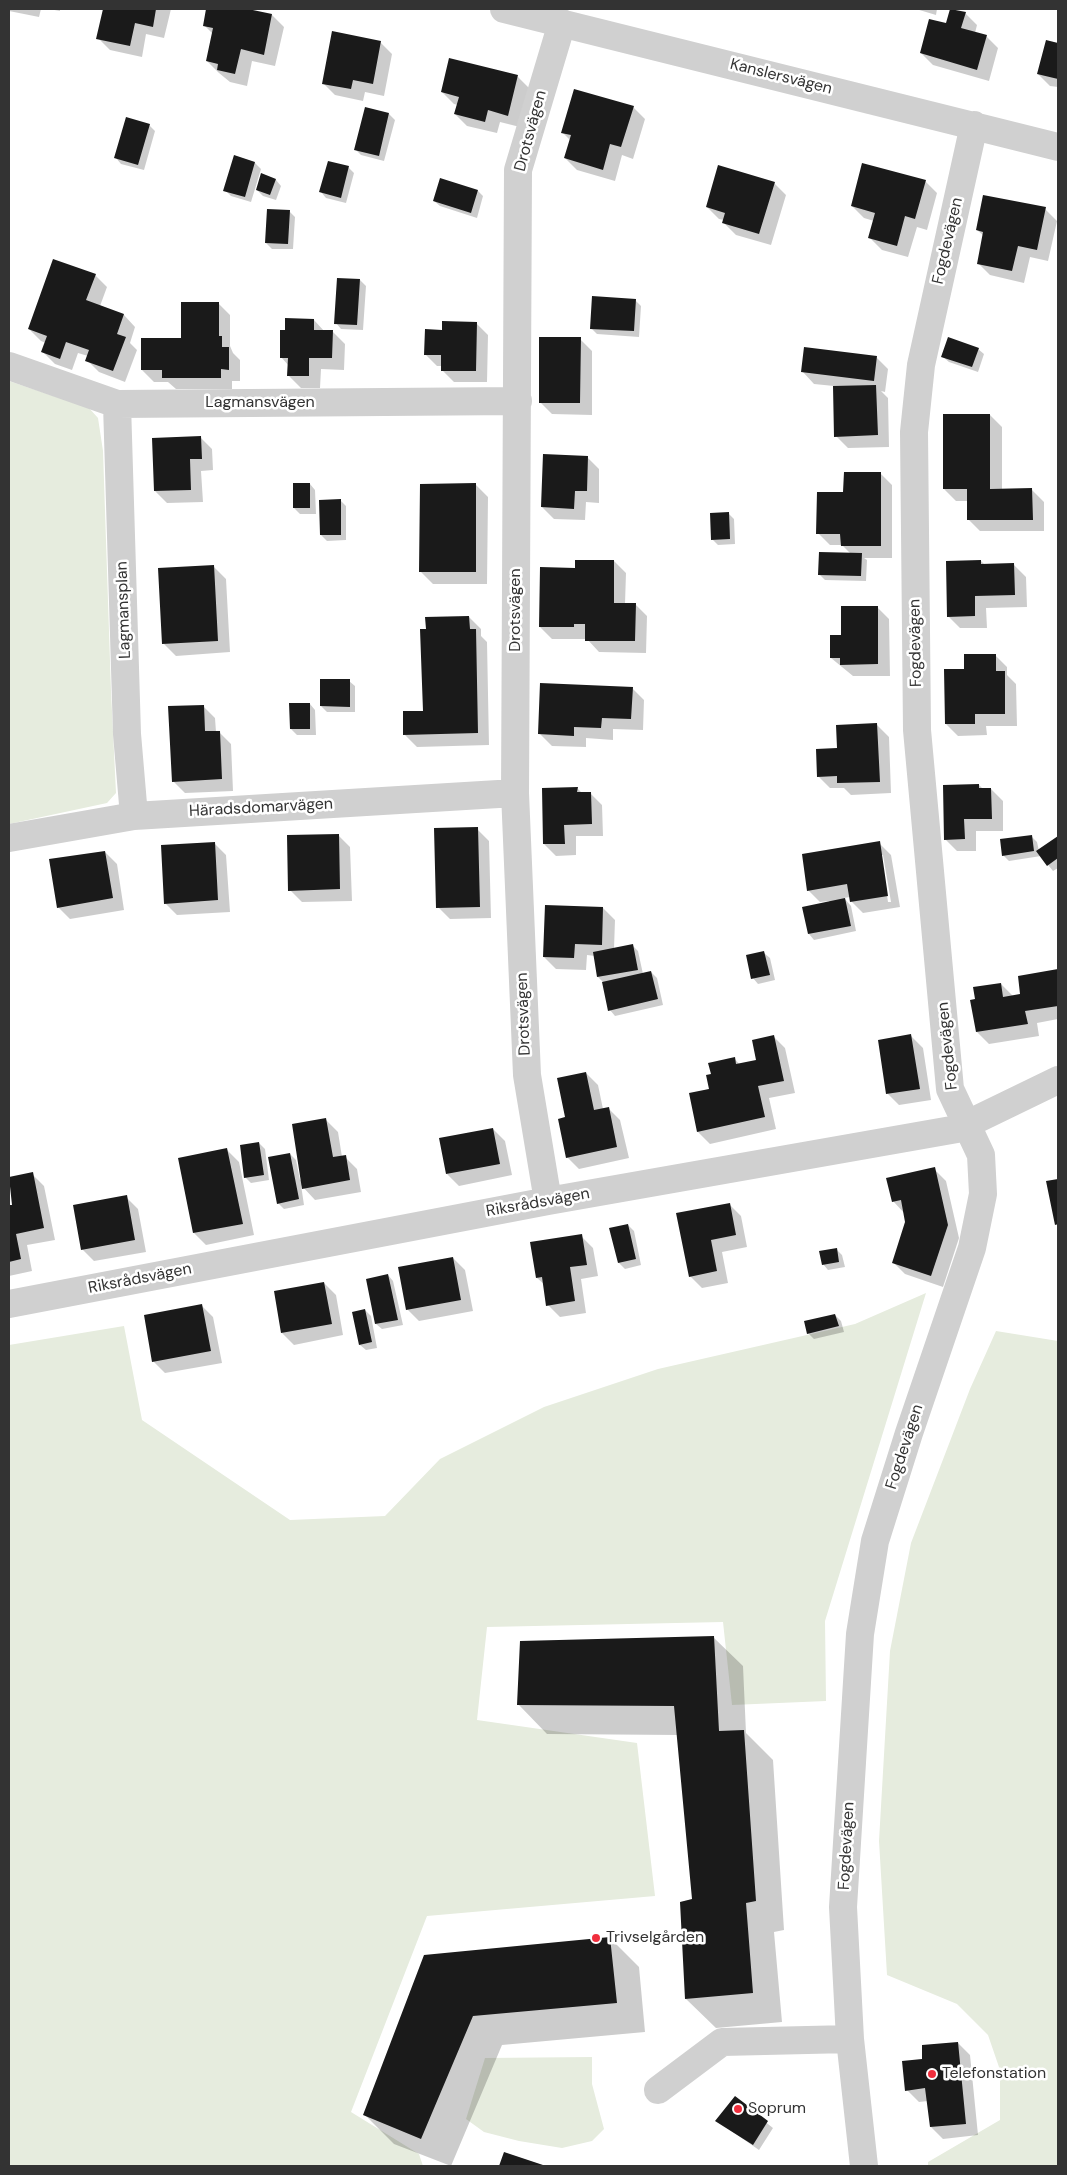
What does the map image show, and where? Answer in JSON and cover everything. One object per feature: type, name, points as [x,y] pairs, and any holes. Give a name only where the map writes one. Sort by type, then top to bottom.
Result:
[{"type":"street","name":"Kanslersvägen","points":[[504,9],[1058,146]]},
{"type":"street","name":"Drotsvägen","points":[[548,1201],[527,1075],[515,793],[518,170],[562,23]]},
{"type":"street","name":"Fogdevägen","points":[[864,2166],[850,2039],[844,1907],[860,1634],[875,1541],[915,1415],[972,1248],[983,1194],[981,1155],[950,1089],[917,730],[914,432],[921,365],[974,125]]},
{"type":"street","name":"Lagmansvägen","points":[[9,366],[117,404],[518,401]]},
{"type":"street","name":"Lagmansplan","points":[[117,404],[128,734],[134,816]]},
{"type":"street","name":"Häradsdomarvägen","points":[[9,838],[134,816],[515,793]]},
{"type":"street","name":"Riksrådsvägen","points":[[9,1304],[548,1201],[958,1129],[1058,1080]]},
{"type":"street","points":[[658,2090],[722,2042],[850,2039]]},
{"type":"shaded area","points":[[9,381],[89,408],[98,418],[103,451],[116,793],[107,803],[9,824]]},
{"type":"shaded area","points":[[926,1293],[825,1621],[826,1701],[732,1705],[723,1622],[487,1627],[477,1720],[637,1743],[655,1896],[427,1916],[351,2112],[419,2154],[423,2166],[9,2166],[9,1345],[124,1326],[142,1420],[290,1520],[385,1516],[440,1459],[544,1407],[658,1369],[855,1324]]},
{"type":"shaded area","points":[[996,1331],[1058,1341],[1058,2166],[928,2166],[928,2162],[1000,2120],[1000,2070],[988,2035],[957,2004],[887,1975],[879,1841],[890,1651],[911,1543],[970,1389]]},
{"type":"shaded area","points":[[592,2057],[592,2084],[604,2129],[592,2141],[562,2148],[519,2141],[484,2132],[466,2119],[485,2058]]},
{"type":"building","points":[[103,9],[156,9],[153,27],[135,23],[130,46],[96,39]]},
{"type":"building","points":[[206,9],[248,9],[272,14],[264,55],[241,49],[235,74],[217,70],[218,64],[206,61],[213,28],[203,26]]},
{"type":"building","points":[[950,9],[966,12],[961,28],[987,35],[977,70],[920,53],[929,19],[946,23]]},
{"type":"building","points":[[332,31],[381,41],[373,84],[353,80],[351,89],[322,84]]},
{"type":"building","points":[[1046,40],[1058,43],[1058,79],[1037,74]]},
{"type":"building","points":[[449,58],[518,75],[508,116],[488,110],[485,122],[454,114],[459,97],[441,92]]},
{"type":"building","points":[[574,89],[634,106],[621,147],[610,144],[603,170],[564,158],[571,135],[561,133]]},
{"type":"building","points":[[365,107],[389,113],[379,156],[354,150]]},
{"type":"building","points":[[126,117],[150,124],[138,165],[114,158]]},
{"type":"building","points":[[234,155],[255,162],[245,197],[223,191]]},
{"type":"building","points":[[328,161],[349,166],[341,198],[319,192]]},
{"type":"building","points":[[862,163],[926,180],[915,219],[905,216],[897,246],[868,238],[875,213],[851,206]]},
{"type":"building","points":[[718,165],[775,182],[759,234],[722,223],[725,213],[706,207]]},
{"type":"building","points":[[261,173],[276,179],[270,195],[256,190]]},
{"type":"building","points":[[440,178],[478,190],[471,213],[433,201]]},
{"type":"building","points":[[983,195],[1046,207],[1037,250],[1018,246],[1012,271],[977,264],[983,232],[976,230]]},
{"type":"building","points":[[267,209],[290,210],[288,244],[265,243]]},
{"type":"building","points":[[53,259],[96,274],[86,300],[124,314],[117,334],[126,337],[113,371],[85,361],[89,350],[66,342],[60,359],[41,352],[47,336],[28,329]]},
{"type":"building","points":[[337,278],[360,279],[357,325],[334,324]]},
{"type":"building","points":[[592,296],[636,299],[634,331],[590,329]]},
{"type":"building","points":[[181,302],[219,302],[219,336],[222,336],[222,347],[229,347],[229,370],[221,369],[221,378],[162,378],[162,370],[141,370],[141,338],[181,338]]},
{"type":"building","points":[[285,318],[314,319],[314,330],[333,330],[332,358],[309,358],[309,376],[287,376],[288,358],[280,358],[280,330],[285,330]]},
{"type":"building","points":[[442,321],[477,322],[476,371],[441,371],[441,355],[424,355],[425,329],[442,330]]},
{"type":"building","points":[[539,337],[581,337],[580,403],[539,403]]},
{"type":"building","points":[[948,337],[979,348],[972,367],[941,357]]},
{"type":"building","points":[[804,347],[877,356],[874,381],[801,372]]},
{"type":"building","points":[[876,385],[878,435],[834,437],[833,386]]},
{"type":"building","points":[[943,414],[990,414],[990,489],[1032,488],[1033,520],[967,520],[967,489],[943,489]]},
{"type":"building","points":[[201,436],[202,459],[190,459],[191,490],[154,491],[152,438]]},
{"type":"building","points":[[543,454],[588,456],[587,491],[575,491],[574,509],[541,507]]},
{"type":"building","points":[[844,472],[881,472],[881,546],[841,546],[840,534],[816,534],[817,492],[843,492]]},
{"type":"building","points":[[293,483],[310,483],[310,508],[293,508]]},
{"type":"building","points":[[476,483],[476,572],[419,572],[420,484]]},
{"type":"building","points":[[341,499],[341,535],[320,535],[319,500]]},
{"type":"building","points":[[729,512],[730,539],[711,540],[710,513]]},
{"type":"building","points":[[819,552],[862,553],[861,576],[818,575]]},
{"type":"building","points":[[575,560],[614,560],[614,603],[636,603],[635,641],[585,641],[585,624],[574,624],[574,627],[539,627],[540,567],[575,568]]},
{"type":"building","points":[[981,560],[981,564],[1014,563],[1015,595],[975,596],[975,616],[947,617],[946,561]]},
{"type":"building","points":[[214,565],[218,641],[162,644],[158,568]]},
{"type":"building","points":[[841,606],[878,606],[878,664],[840,665],[840,658],[830,658],[830,635],[841,635]]},
{"type":"building","points":[[469,616],[470,629],[476,629],[478,733],[403,735],[403,711],[423,711],[420,629],[426,629],[425,617]]},
{"type":"building","points":[[964,654],[996,654],[996,671],[1005,671],[1005,714],[975,714],[975,724],[945,724],[944,669],[964,669]]},
{"type":"building","points":[[320,679],[350,679],[350,707],[320,706]]},
{"type":"building","points":[[540,683],[633,687],[631,719],[602,718],[601,728],[574,727],[574,736],[538,734]]},
{"type":"building","points":[[289,703],[310,703],[310,729],[290,729]]},
{"type":"building","points":[[204,705],[205,731],[220,731],[222,779],[172,782],[168,706]]},
{"type":"building","points":[[877,723],[880,782],[837,783],[837,776],[817,777],[816,749],[837,748],[836,725]]},
{"type":"building","points":[[979,784],[979,788],[991,788],[992,819],[964,819],[965,839],[944,840],[943,785]]},
{"type":"building","points":[[578,787],[577,792],[591,792],[592,824],[564,825],[565,844],[543,844],[542,788]]},
{"type":"building","points":[[478,827],[480,907],[436,908],[434,828]]},
{"type":"building","points":[[339,834],[340,889],[288,891],[287,835]]},
{"type":"building","points":[[1032,835],[1034,851],[1002,856],[1000,839]]},
{"type":"building","points":[[1058,836],[1058,858],[1047,866],[1036,851]]},
{"type":"building","points":[[880,841],[888,896],[850,902],[847,884],[807,891],[802,854]]},
{"type":"building","points":[[215,842],[218,900],[164,904],[161,845]]},
{"type":"building","points":[[105,851],[113,898],[57,908],[49,859]]},
{"type":"building","points":[[845,898],[851,926],[808,934],[802,907]]},
{"type":"building","points":[[545,905],[603,907],[602,945],[575,944],[574,958],[543,957]]},
{"type":"building","points":[[633,944],[638,970],[597,977],[593,952]]},
{"type":"building","points":[[764,951],[770,975],[751,979],[746,955]]},
{"type":"building","points":[[1058,969],[1058,1006],[1025,1011],[1028,1024],[976,1032],[970,1000],[975,999],[973,987],[1001,983],[1003,997],[1020,994],[1018,976]]},
{"type":"building","points":[[651,971],[658,999],[608,1011],[602,982]]},
{"type":"building","points":[[911,1034],[920,1089],[886,1094],[878,1040]]},
{"type":"building","points":[[774,1035],[784,1081],[758,1086],[765,1117],[697,1132],[689,1093],[709,1089],[706,1075],[711,1074],[708,1063],[735,1057],[736,1064],[756,1060],[752,1040]]},
{"type":"building","points":[[586,1072],[594,1110],[609,1107],[617,1147],[566,1158],[558,1119],[565,1117],[557,1078]]},
{"type":"building","points":[[326,1118],[333,1157],[346,1155],[350,1180],[302,1189],[292,1124]]},
{"type":"building","points":[[493,1128],[500,1164],[446,1174],[439,1138]]},
{"type":"building","points":[[259,1142],[264,1175],[244,1178],[240,1145]]},
{"type":"building","points":[[227,1148],[243,1224],[193,1233],[178,1158]]},
{"type":"building","points":[[290,1153],[299,1199],[277,1204],[268,1157]]},
{"type":"building","points":[[935,1167],[948,1225],[931,1276],[892,1263],[905,1222],[901,1200],[892,1202],[886,1178]]},
{"type":"building","points":[[33,1172],[44,1228],[16,1234],[21,1259],[9,1262],[9,1205],[12,1205],[9,1177]]},
{"type":"building","points":[[1058,1179],[1058,1224],[1055,1225],[1046,1181]]},
{"type":"building","points":[[127,1195],[135,1240],[81,1250],[73,1205]]},
{"type":"building","points":[[730,1203],[736,1235],[711,1240],[717,1271],[689,1277],[676,1213]]},
{"type":"building","points":[[628,1224],[636,1259],[618,1263],[609,1228]]},
{"type":"building","points":[[582,1234],[587,1265],[570,1267],[575,1301],[546,1306],[542,1277],[536,1278],[530,1242]]},
{"type":"building","points":[[837,1248],[839,1262],[822,1265],[819,1251]]},
{"type":"building","points":[[453,1257],[461,1300],[406,1310],[398,1267]]},
{"type":"building","points":[[388,1274],[398,1320],[375,1324],[366,1279]]},
{"type":"building","points":[[324,1282],[332,1324],[281,1333],[274,1291]]},
{"type":"building","points":[[202,1304],[211,1351],[152,1362],[144,1315]]},
{"type":"building","points":[[365,1309],[372,1342],[359,1345],[352,1312]]},
{"type":"building","points":[[835,1314],[839,1326],[807,1334],[804,1321]]},
{"type":"building","points":[[714,1636],[719,1731],[744,1730],[756,1901],[746,1903],[753,1993],[685,1999],[680,1902],[692,1899],[674,1706],[517,1705],[520,1641]]},
{"type":"building","points":[[610,1937],[617,2003],[473,2016],[421,2139],[363,2115],[424,1955]]},
{"type":"building","name":"Telefonstation","points":[[958,2042],[966,2124],[930,2127],[925,2088],[905,2091],[902,2061],[922,2059],[922,2045]]},
{"type":"building","name":"Soprum","points":[[735,2096],[768,2121],[753,2145],[715,2121]]},
{"type":"building","points":[[504,2152],[546,2166],[499,2166]]},
{"type":"place","name":"Trivselgården","points":[[596,1938]]},
{"type":"place","name":"Telefonstation","points":[[932,2074]]},
{"type":"place","name":"Soprum","points":[[738,2109]]}]
